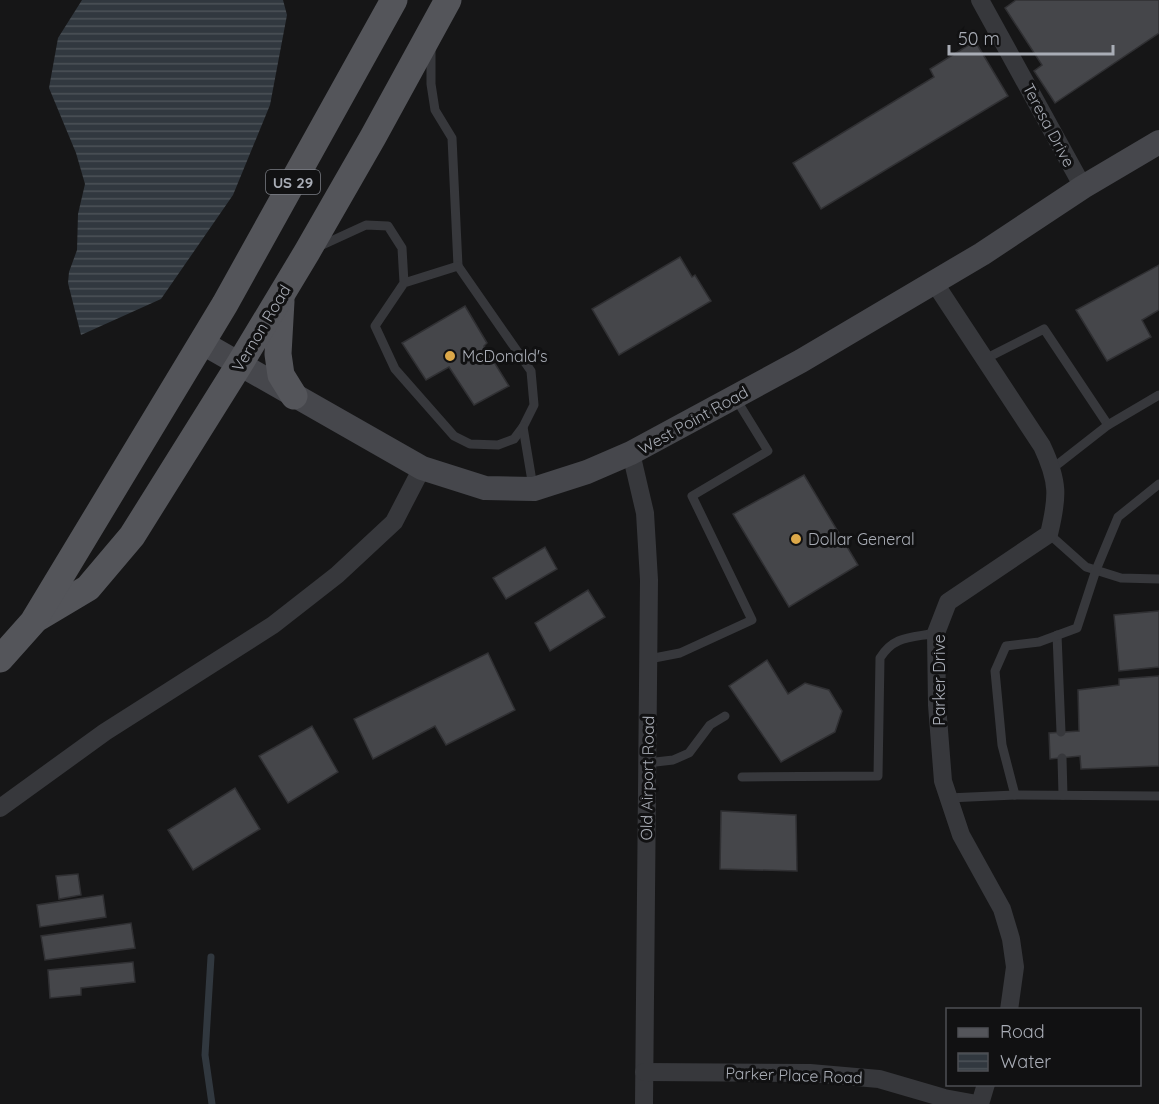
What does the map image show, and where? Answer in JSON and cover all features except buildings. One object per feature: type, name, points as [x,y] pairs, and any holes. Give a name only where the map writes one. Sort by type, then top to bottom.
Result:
[{"type":"main road","name":"Vernon Road","points":[[0,659],[33,622],[231,294],[394,0]]},
{"type":"main road","name":"Vernon Road","points":[[33,622],[88,588],[132,536],[307,252],[448,0]]},
{"type":"main road","points":[[281,294],[278,354],[281,375],[294,396]]},
{"type":"street","name":"Teresa Drive","points":[[980,0],[1083,187]]},
{"type":"street","name":"West Point Road","points":[[201,342],[422,468],[485,488],[534,489],[587,472],[631,453],[811,355],[982,254],[1083,187],[1159,143]]},
{"type":"street","points":[[934,282],[1042,446],[1053,468],[1056,502],[1050,534]]},
{"type":"street","name":"Old Airport Road","points":[[631,453],[645,513],[649,580],[644,1104]]},
{"type":"street","points":[[0,808],[105,732],[273,625],[337,575],[394,522],[422,468]]},
{"type":"street","name":"Parker Drive","points":[[1009,1008],[1015,967],[1011,939],[1002,909],[961,835],[943,781],[937,705],[936,633],[948,602],[1050,534]]},
{"type":"street","name":"Parker Place Road","points":[[644,1072],[810,1073],[879,1079],[944,1098],[979,1104]]},
{"type":"street","points":[[979,1104],[985,1086]]},
{"type":"lane","points":[[307,252],[366,225],[388,226],[402,248],[404,283],[375,326],[394,369],[454,436],[470,444],[498,445],[514,439],[534,405],[531,371],[458,266],[452,138],[435,110],[431,84],[431,30]]},
{"type":"lane","points":[[404,283],[458,266]]},
{"type":"lane","points":[[985,359],[1044,328],[1108,425]]},
{"type":"lane","points":[[1053,468],[1108,425],[1159,395]]},
{"type":"lane","points":[[649,659],[680,653],[752,620],[692,496],[768,451],[735,397]]},
{"type":"lane","points":[[523,427],[534,489]]},
{"type":"lane","points":[[1015,795],[1002,745],[994,670],[1006,645],[1038,642],[1077,628],[1096,570],[1118,517],[1159,484]]},
{"type":"lane","points":[[1050,534],[1086,567],[1121,578],[1159,579]]},
{"type":"lane","points":[[742,777],[878,776],[880,658],[887,647],[897,640],[936,633]]},
{"type":"lane","points":[[1057,635],[1061,732]]},
{"type":"lane","points":[[647,763],[673,760],[689,753],[710,725],[725,716]]},
{"type":"lane","points":[[1062,758],[1063,795]]},
{"type":"lane","points":[[948,798],[1015,795],[1159,796]]},
{"type":"water","points":[[82,0],[283,0],[287,15],[270,105],[233,195],[161,299],[81,335],[68,283],[69,272],[77,250],[78,214],[85,184],[76,153],[49,88],[58,38]]},
{"type":"waterway","points":[[211,957],[205,1055],[212,1104]]},
{"type":"place","name":"McDonald's","points":[[450,356]]},
{"type":"place","name":"Dollar General","points":[[796,539]]}]
